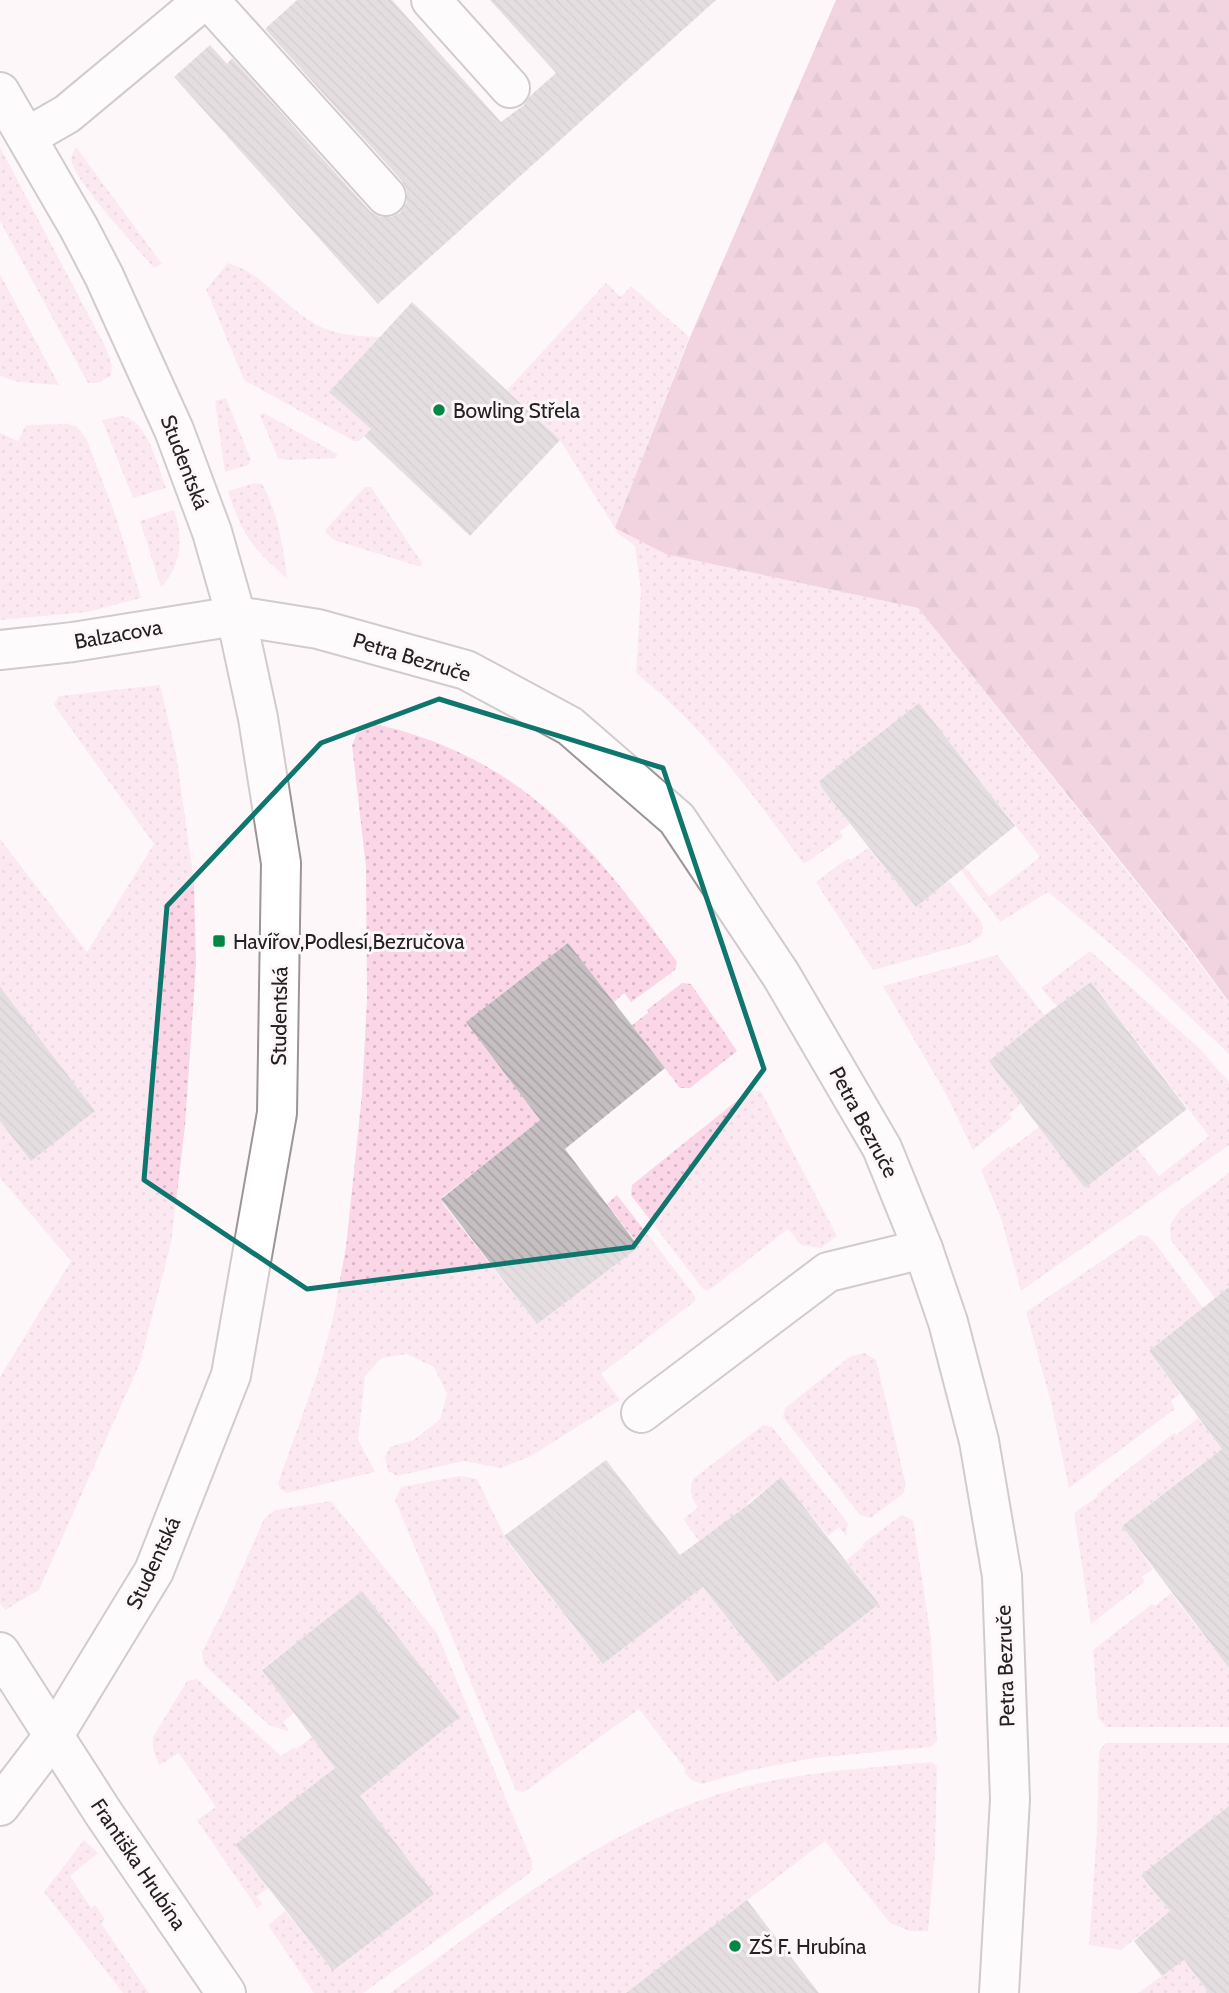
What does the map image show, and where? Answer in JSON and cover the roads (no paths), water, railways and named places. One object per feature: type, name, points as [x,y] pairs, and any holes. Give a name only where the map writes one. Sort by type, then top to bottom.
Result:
[{"type":"street","points":[[27,137],[67,114],[204,0]]},
{"type":"street","points":[[209,0],[386,196]]},
{"type":"street","points":[[431,0],[510,88]]},
{"type":"street","name":"Studentská","points":[[0,92],[104,276],[169,419],[212,532],[236,616],[258,718],[281,863],[277,1113],[231,1375],[153,1571],[54,1735],[0,1806]]},
{"type":"street","name":"Balzacova","points":[[0,650],[73,642],[236,616]]},
{"type":"street","name":"Petra Bezruče","points":[[236,616],[318,629],[466,670],[570,726],[677,819],[781,975],[882,1148],[923,1249],[948,1322],[979,1441],[1002,1576],[1010,1799],[999,1993]]},
{"type":"street","points":[[641,1413],[828,1272],[923,1249]]},
{"type":"street","name":"Františka Hrubína","points":[[0,1652],[104,1814],[226,1993]]},
{"type":"place","name":"Bowling Střela","points":[[439,410]]},
{"type":"place","name":"Havířov,Podlesí,Bezručova","points":[[219,941]]},
{"type":"place","name":"ZŠ F. Hrubína","points":[[735,1946]]}]
